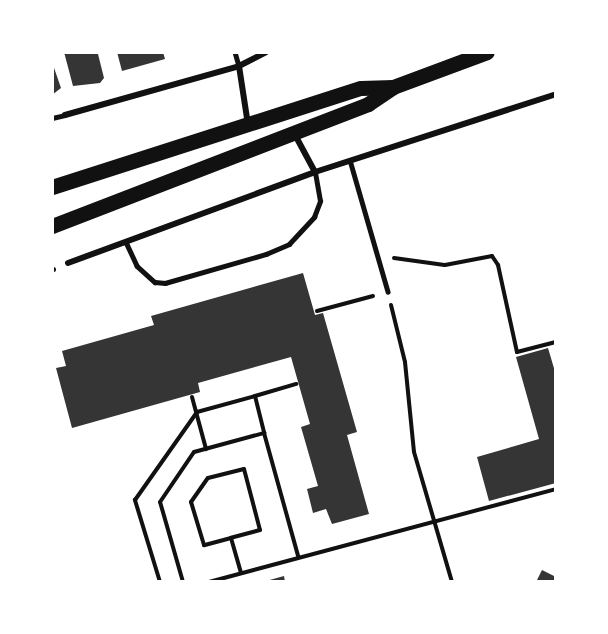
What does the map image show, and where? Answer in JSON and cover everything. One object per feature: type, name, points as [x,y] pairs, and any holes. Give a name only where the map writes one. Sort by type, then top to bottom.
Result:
[{"type":"main road","points":[[52,226],[368,104],[393,87],[487,52]]},
{"type":"main road","points":[[52,187],[361,88],[393,87]]},
{"type":"street","points":[[52,118],[239,66],[266,52]]},
{"type":"street","points":[[239,66],[248,126]]},
{"type":"street","points":[[68,263],[315,171],[555,94]]},
{"type":"street","points":[[294,133],[315,171]]},
{"type":"lane","points":[[235,52],[239,66]]},
{"type":"lane","points":[[350,160],[388,292]]},
{"type":"lane","points":[[126,242],[137,266],[155,282],[165,283],[266,254],[289,244],[314,217],[320,201],[315,171]]},
{"type":"path","points":[[378,254],[445,264],[492,256],[498,265],[517,352],[555,342]]},
{"type":"path","points":[[316,311],[388,292],[405,362],[414,452],[452,582]]},
{"type":"path","points":[[160,582],[135,500],[197,412],[296,384]]},
{"type":"path","points":[[255,396],[298,556]]},
{"type":"path","points":[[192,397],[206,449]]},
{"type":"path","points":[[183,582],[160,502],[194,452],[264,433]]},
{"type":"path","points":[[244,469],[260,530],[231,538],[204,544],[191,502],[208,478],[244,469]]},
{"type":"path","points":[[209,582],[433,519],[555,489]]},
{"type":"path","points":[[231,538],[241,573]]},
{"type":"building","points":[[64,52],[102,52],[98,54],[104,78],[100,83],[73,86]]},
{"type":"building","points":[[117,52],[163,52],[165,59],[122,71]]},
{"type":"building","points":[[52,62],[61,88],[52,95]]},
{"type":"building","points":[[303,273],[315,315],[323,313],[357,432],[347,435],[369,514],[332,524],[326,509],[313,513],[307,489],[318,486],[301,427],[310,424],[291,357],[198,383],[200,392],[72,428],[56,368],[66,366],[62,351],[154,325],[151,316]]},
{"type":"building","points":[[548,348],[556,375],[556,483],[489,501],[477,457],[539,439],[516,357]]},
{"type":"building","points":[[542,570],[556,577],[556,582],[536,582]]},
{"type":"building","points":[[284,576],[285,582],[266,582],[266,581]]}]
